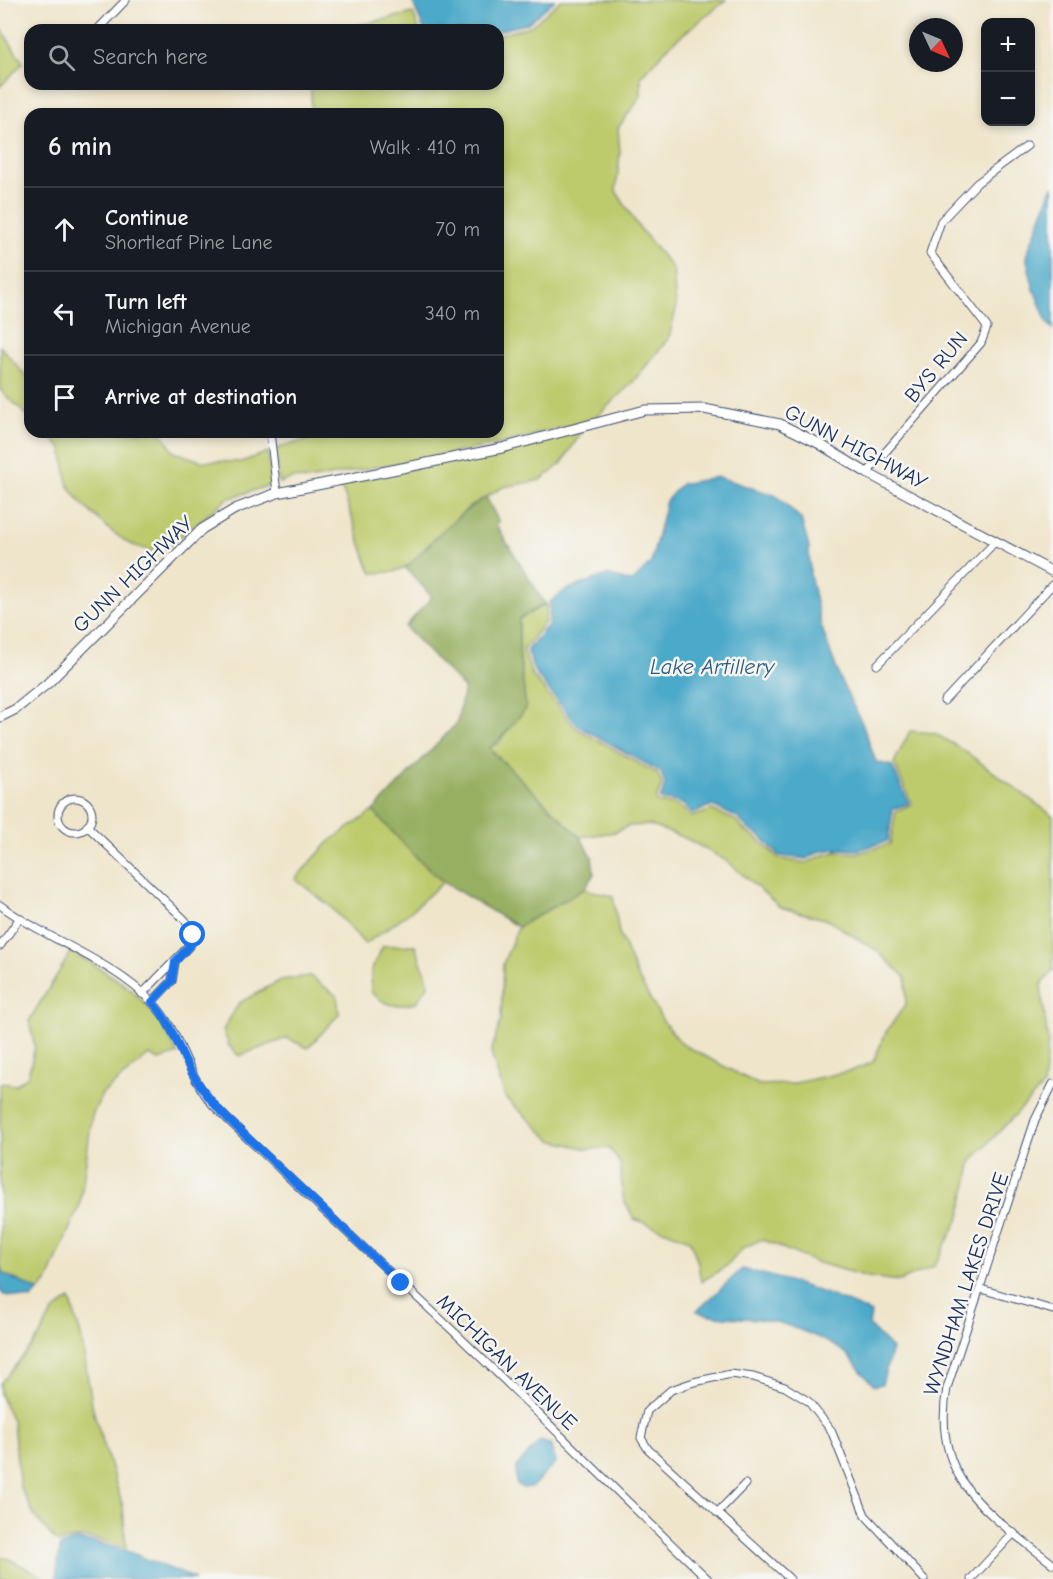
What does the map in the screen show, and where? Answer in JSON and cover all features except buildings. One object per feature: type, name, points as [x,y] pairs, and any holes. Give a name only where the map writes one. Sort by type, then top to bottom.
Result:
[{"type":"main road","name":"GUNN HIGHWAY","points":[[0,717],[16,709],[48,683],[202,529],[235,509],[277,493],[502,448],[645,410],[704,409],[780,423],[867,473],[1053,572]]},
{"type":"street","points":[[103,24],[126,0]]},
{"type":"street","name":"BYS RUN","points":[[867,473],[981,343],[987,327],[930,253],[941,221],[977,183],[1027,146]]},
{"type":"street","points":[[271,438],[277,493]]},
{"type":"street","points":[[877,665],[996,541]]},
{"type":"street","points":[[944,701],[1053,584]]},
{"type":"street","points":[[68,799],[80,799],[88,805],[91,816],[87,826],[78,831],[72,831],[63,826],[58,812],[64,802],[68,799]]},
{"type":"street","points":[[87,826],[190,925],[193,935],[191,944],[142,994]]},
{"type":"street","name":"MICHIGAN AVENUE","points":[[0,905],[19,919],[105,966],[152,1002],[170,1029],[191,1072],[212,1103],[353,1239],[471,1348],[636,1512],[708,1579]]},
{"type":"street","points":[[0,946],[19,919]]},
{"type":"street","points":[[152,1002],[172,981],[175,962]]},
{"type":"street","name":"WYNDHAM LAKES DRIVE","points":[[1053,1084],[1035,1120],[947,1388],[943,1409],[948,1451],[960,1479],[983,1507],[1053,1564]]},
{"type":"street","points":[[981,1289],[1053,1310]]},
{"type":"street","points":[[790,1579],[648,1449],[641,1438],[647,1411],[671,1390],[694,1382],[731,1374],[753,1377],[785,1387],[808,1401],[831,1430],[865,1515],[924,1579]]},
{"type":"street","points":[[717,1513],[745,1484]]},
{"type":"street","points":[[971,1579],[1014,1533]]},
{"type":"green space","points":[[561,0],[726,0],[672,43],[641,76],[641,96],[618,128],[620,153],[616,191],[638,226],[673,269],[676,309],[669,338],[632,383],[594,419],[501,444],[307,480],[294,478],[279,483],[276,449],[312,438],[504,438],[504,108],[311,108],[311,90],[504,90],[504,33],[531,26]]},
{"type":"green space","points":[[413,13],[417,24],[363,24]]},
{"type":"green space","points":[[0,27],[23,63],[0,87]]},
{"type":"green space","points":[[0,346],[24,374],[24,412],[0,390]]},
{"type":"green space","points":[[582,431],[562,463],[541,480],[503,487],[469,507],[409,566],[393,572],[372,573],[339,484]]},
{"type":"green space","points":[[51,438],[165,438],[174,452],[201,461],[241,462],[268,452],[271,485],[227,499],[173,543],[157,553],[130,544],[111,531],[82,504],[68,485],[62,449]]},
{"type":"green space","points":[[486,497],[499,522],[496,525],[545,604],[519,619],[519,651],[526,709],[504,735],[489,748],[580,837],[592,856],[594,874],[584,889],[518,927],[443,882],[372,812],[457,723],[464,688],[405,627],[432,597],[405,567],[455,520]]},
{"type":"green space","points":[[547,604],[545,622],[523,650],[532,675],[576,728],[658,774],[662,785],[656,799],[657,802],[679,806],[692,817],[712,810],[737,821],[745,831],[758,839],[780,859],[807,863],[836,852],[860,853],[890,844],[896,811],[912,804],[894,763],[910,731],[934,733],[963,750],[1053,816],[1053,970],[1041,985],[1048,1043],[1043,1086],[972,1160],[960,1217],[934,1266],[900,1281],[868,1277],[812,1261],[762,1239],[743,1248],[728,1265],[701,1282],[698,1263],[690,1240],[634,1219],[623,1198],[620,1163],[609,1148],[588,1149],[551,1140],[505,1097],[491,1053],[501,1020],[503,964],[518,927],[584,889],[613,896],[619,933],[636,974],[663,1021],[682,1044],[759,1085],[791,1084],[854,1070],[873,1062],[886,1032],[906,1004],[906,978],[876,950],[828,920],[780,907],[727,861],[687,839],[649,825],[628,826],[615,832],[580,837],[489,748],[500,742],[507,728],[526,709],[519,651],[519,619]]},
{"type":"green space","points":[[373,811],[443,882],[409,913],[365,944],[330,906],[295,879],[329,842]]},
{"type":"green space","points":[[415,945],[429,984],[416,1003],[392,1005],[382,1001],[371,992],[371,971],[383,946]]},
{"type":"green space","points":[[71,952],[106,972],[134,993],[158,1019],[178,1054],[159,1060],[149,1055],[102,1094],[92,1116],[80,1204],[47,1282],[39,1291],[4,1274],[0,1266],[0,1083],[15,1085],[28,1076],[35,1047],[29,1021]]},
{"type":"green space","points":[[310,976],[337,996],[339,1014],[308,1048],[287,1038],[239,1056],[229,1046],[223,1030],[239,1003],[281,980]]},
{"type":"green space","points":[[70,1299],[81,1336],[93,1410],[123,1507],[126,1548],[85,1538],[58,1543],[36,1518],[20,1487],[13,1423],[0,1394],[0,1384],[39,1337],[52,1313]]},
{"type":"green space","points":[[0,1557],[5,1557],[47,1579],[0,1579]]},
{"type":"water","points":[[412,0],[555,0],[528,23],[504,29],[504,24],[422,24]]},
{"type":"water","points":[[1053,186],[1053,329],[1048,324],[1034,290],[1026,256]]},
{"type":"water","name":"Lake Artillery","points":[[718,477],[777,496],[801,519],[809,547],[810,574],[821,626],[841,681],[862,723],[876,762],[892,766],[909,803],[893,809],[888,841],[859,850],[835,849],[819,852],[807,859],[780,856],[738,818],[713,806],[693,814],[681,803],[660,799],[665,785],[661,772],[578,726],[535,673],[527,650],[549,624],[550,602],[566,590],[607,575],[632,582],[651,563],[666,501],[681,484]]},
{"type":"water","points":[[0,1266],[4,1274],[39,1291],[31,1299],[4,1295],[0,1291]]},
{"type":"water","points":[[742,1269],[808,1287],[871,1313],[869,1326],[892,1349],[882,1384],[875,1386],[841,1350],[799,1330],[771,1321],[715,1316],[697,1311]]},
{"type":"water","points":[[540,1441],[550,1444],[556,1462],[532,1487],[523,1488],[516,1483],[516,1467]]},
{"type":"water","points":[[76,1540],[95,1542],[127,1551],[195,1579],[56,1579],[60,1546]]},
{"type":"route","points":[[193,935],[191,944],[175,962],[172,981],[152,1002],[170,1029],[191,1072],[212,1103],[401,1283]]}]
